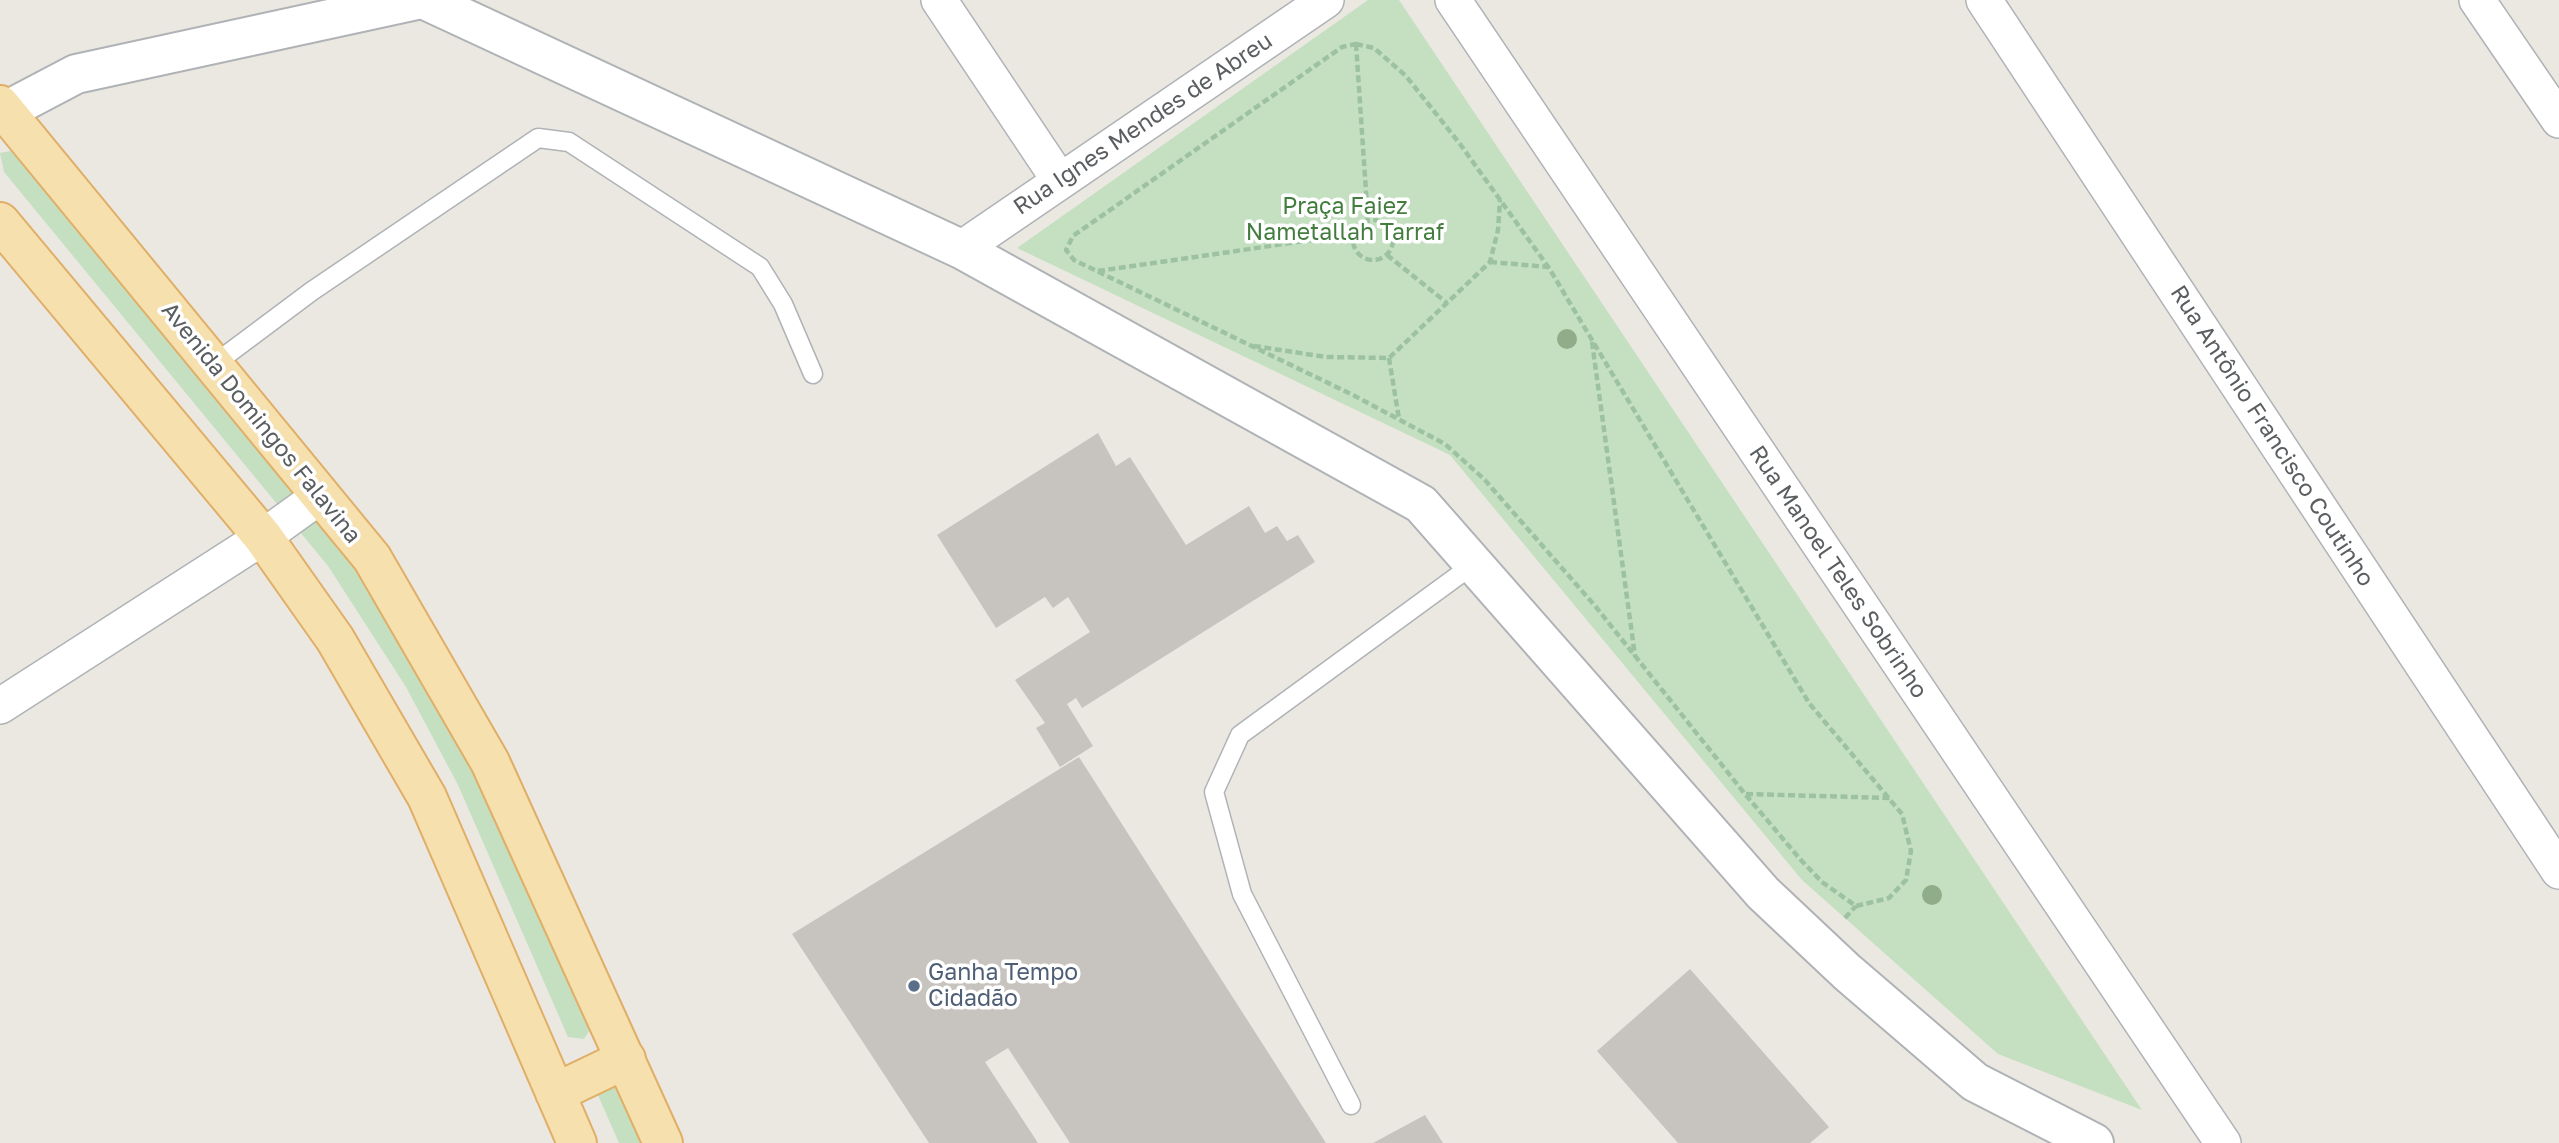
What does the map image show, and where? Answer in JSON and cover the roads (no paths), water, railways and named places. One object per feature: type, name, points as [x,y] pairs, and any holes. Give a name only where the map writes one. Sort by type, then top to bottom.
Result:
[{"type":"main road","name":"Avenida Domingos Falavina","points":[[1,110],[372,558],[490,762],[663,1143]]},
{"type":"main road","points":[[0,222],[263,537],[335,639],[427,797],[577,1143]]},
{"type":"main road","points":[[555,1093],[626,1059]]},
{"type":"street","points":[[1,110],[76,74],[417,0]]},
{"type":"street","points":[[425,0],[961,248],[1420,503],[1763,893],[1847,972],[1975,1082],[2094,1143]]},
{"type":"street","points":[[939,0],[1060,181]]},
{"type":"street","name":"Rua Ignes Mendes de Abreu","points":[[961,248],[1326,0]]},
{"type":"street","name":"Rua Manoel Teles Sobrinho","points":[[1453,0],[2223,1143]]},
{"type":"street","name":"Rua Antônio Francisco Coutinho","points":[[1984,0],[2559,871]]},
{"type":"street","points":[[2477,0],[2559,120]]},
{"type":"street","points":[[0,706],[263,537],[320,496]]},
{"type":"lane","points":[[213,365],[312,291],[538,138],[569,142],[760,267],[783,304],[813,374]]},
{"type":"lane","points":[[1351,1105],[1242,894],[1214,792],[1240,735],[1474,564]]},
{"type":"place","name":"Ganha Tempo Cidadão","points":[[914,986]]},
{"type":"park label","name":"Praça Faiez Nametallah Tarraf","points":[[1345,220]]}]
